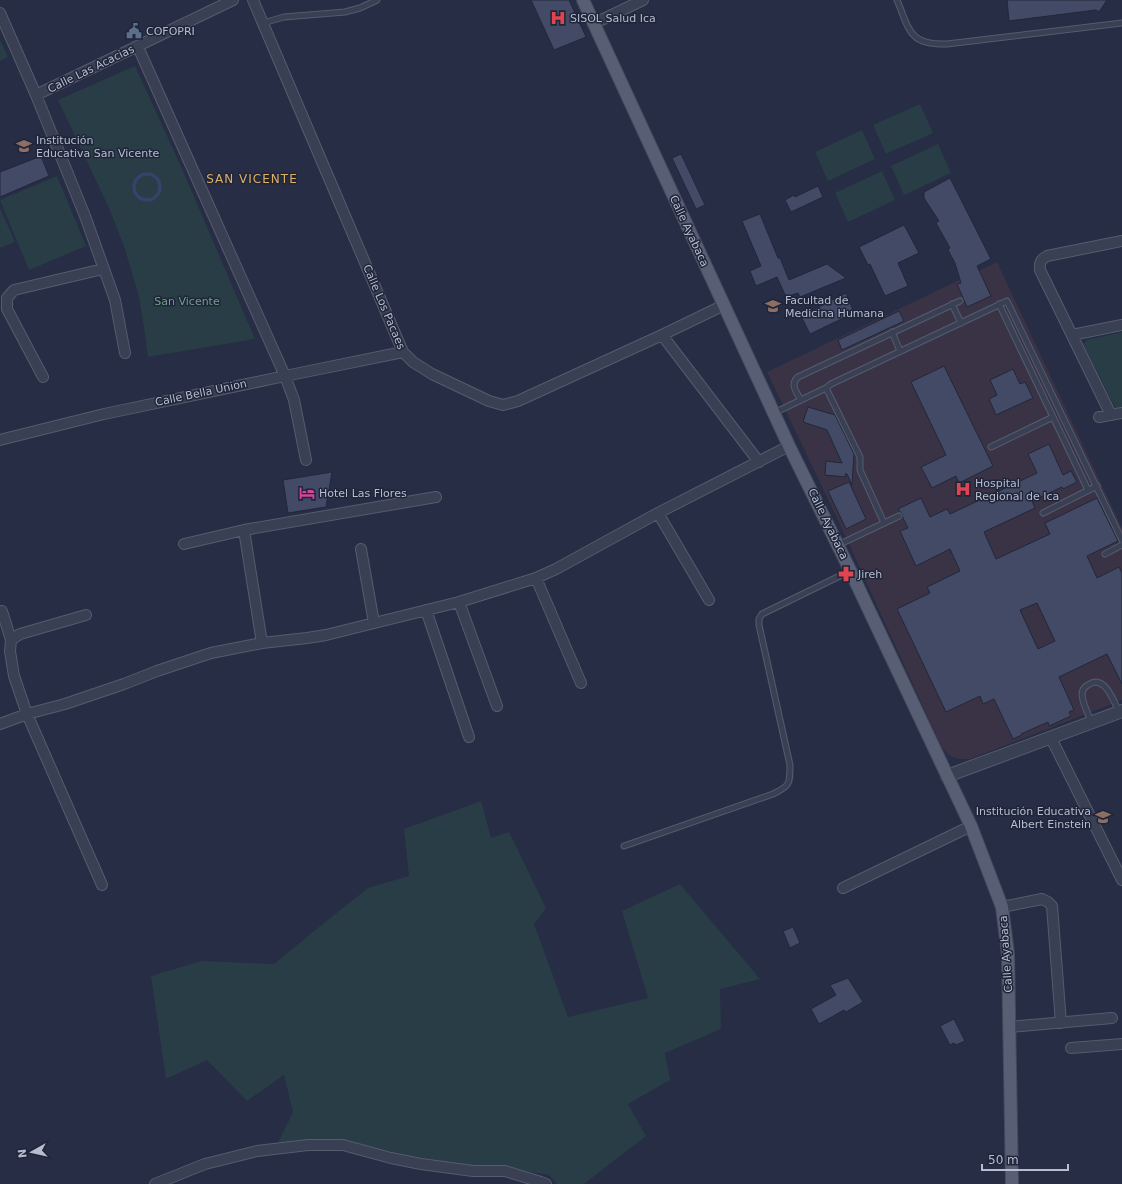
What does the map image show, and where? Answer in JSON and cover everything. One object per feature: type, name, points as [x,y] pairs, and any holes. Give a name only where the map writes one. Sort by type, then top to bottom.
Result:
[{"type":"main road","name":"Calle Ayabaca","points":[[583,0],[789,446],[850,570],[971,826],[1002,908],[1008,954],[1012,1184]]},
{"type":"street","name":"Calle Las Acacias","points":[[36,95],[233,0]]},
{"type":"street","name":"Calle Los Pacaes","points":[[254,0],[404,352],[413,362],[432,374],[489,401],[503,405],[518,401],[724,305]]},
{"type":"street","points":[[594,24],[643,0]]},
{"type":"street","points":[[0,13],[36,95],[85,216],[115,300],[126,353]]},
{"type":"street","points":[[138,47],[285,376],[294,400],[306,460]]},
{"type":"street","points":[[1111,415],[1039,267],[1041,260],[1047,256],[1122,241]]},
{"type":"street","points":[[43,377],[7,309],[7,298],[14,290],[103,268]]},
{"type":"street","points":[[1072,336],[1122,325]]},
{"type":"street","points":[[662,335],[759,462]]},
{"type":"street","name":"Calle Bella Union","points":[[0,440],[104,414],[404,352]]},
{"type":"street","points":[[1099,417],[1122,413]]},
{"type":"street","points":[[0,724],[27,714],[65,704],[211,653],[262,643],[307,638],[374,623],[459,602],[536,578],[556,569],[658,513],[789,446]]},
{"type":"street","points":[[184,544],[244,530],[436,497]]},
{"type":"street","points":[[658,513],[709,600]]},
{"type":"street","points":[[244,530],[262,643]]},
{"type":"street","points":[[362,549],[374,623]]},
{"type":"street","points":[[536,578],[581,683]]},
{"type":"street","points":[[459,602],[497,706]]},
{"type":"street","points":[[426,610],[469,737]]},
{"type":"street","points":[[2,611],[11,640],[11,657],[14,676],[27,714],[102,885]]},
{"type":"street","points":[[11,640],[20,634],[86,615]]},
{"type":"street","points":[[947,776],[1121,712]]},
{"type":"street","points":[[1051,738],[1122,880]]},
{"type":"street","points":[[843,888],[971,826]]},
{"type":"street","points":[[1002,908],[1042,899],[1052,906],[1061,1023]]},
{"type":"street","points":[[1009,1027],[1112,1018]]},
{"type":"street","points":[[1071,1048],[1122,1044]]},
{"type":"street","points":[[155,1184],[205,1164],[256,1151],[308,1145],[327,1145],[343,1146],[391,1158],[473,1171],[505,1171],[546,1184]]},
{"type":"lane","points":[[263,23],[284,17],[345,12],[360,8],[377,0]]},
{"type":"lane","points":[[897,0],[915,37],[920,41],[936,44],[947,44],[1122,23]]},
{"type":"lane","points":[[800,400],[794,384],[798,377],[960,301]]},
{"type":"lane","points":[[774,413],[826,388],[831,384],[1007,301],[1122,540]]},
{"type":"lane","points":[[952,304],[961,323]]},
{"type":"lane","points":[[999,304],[1088,490]]},
{"type":"lane","points":[[892,332],[900,351]]},
{"type":"lane","points":[[826,388],[860,457],[860,470],[884,523]]},
{"type":"lane","points":[[992,447],[1053,417]]},
{"type":"lane","points":[[1043,513],[1096,486]]},
{"type":"lane","points":[[838,545],[899,516]]},
{"type":"lane","points":[[1105,554],[1122,545]]},
{"type":"lane","points":[[624,846],[773,794],[785,788],[790,779],[790,765],[759,625],[759,619],[762,614],[850,570]]},
{"type":"lane","points":[[1092,722],[1084,704],[1082,693],[1083,689],[1091,683],[1100,683],[1106,687],[1121,712]]},
{"type":"shaded area","name":"Hospital Regional de Ica","points":[[997,262],[1122,528],[1122,700],[970,759],[959,759],[950,756],[942,748],[837,518],[767,372]]},
{"type":"green space","points":[[0,40],[8,57],[0,61]]},
{"type":"green space","name":"San Vicente","points":[[135,66],[183,171],[255,339],[148,357],[139,297],[124,246],[108,206],[58,100]]},
{"type":"green space","points":[[920,104],[933,133],[886,154],[873,125]]},
{"type":"green space","points":[[862,130],[875,159],[828,181],[815,152]]},
{"type":"green space","points":[[938,144],[951,173],[904,195],[891,166]]},
{"type":"green space","points":[[882,171],[895,200],[848,222],[835,193]]},
{"type":"green space","points":[[57,176],[86,246],[29,270],[0,200]]},
{"type":"green space","points":[[0,208],[15,242],[0,248]]},
{"type":"green space","points":[[1122,332],[1122,410],[1117,411],[1084,346],[1084,343],[1087,340]]},
{"type":"green space","points":[[481,801],[491,838],[509,832],[546,908],[534,924],[568,1017],[648,998],[622,911],[680,884],[760,979],[720,989],[721,1029],[665,1053],[670,1080],[628,1104],[646,1136],[584,1184],[557,1184],[549,1175],[511,1169],[478,1168],[407,1155],[360,1144],[324,1139],[278,1143],[293,1112],[284,1075],[247,1101],[207,1060],[166,1079],[151,976],[201,961],[274,964],[368,888],[409,876],[404,829]]},
{"type":"building","name":"SISOL Salud Ica","points":[[531,0],[569,0],[586,37],[554,50]]},
{"type":"building","points":[[1007,0],[1107,0],[1099,12],[1096,10],[1009,21]]},
{"type":"building","points":[[681,154],[705,205],[696,209],[672,158]]},
{"type":"building","points":[[41,156],[49,176],[0,197],[0,172]]},
{"type":"building","points":[[950,178],[991,259],[977,266],[991,296],[967,307],[957,284],[961,283],[955,263],[948,250],[950,248],[936,223],[939,221],[924,198],[924,192]]},
{"type":"building","points":[[818,186],[823,197],[791,212],[785,200]]},
{"type":"building","points":[[760,214],[778,258],[780,258],[789,280],[827,264],[846,278],[800,297],[798,293],[786,297],[777,277],[756,286],[750,271],[761,266],[742,221]]},
{"type":"building","points":[[904,225],[919,253],[898,263],[908,286],[885,296],[870,264],[868,265],[859,247]]},
{"type":"building","points":[[846,293],[854,313],[810,334],[801,316]]},
{"type":"building","points":[[899,311],[904,321],[842,350],[838,340]]},
{"type":"building","points":[[944,366],[993,466],[959,483],[956,476],[932,488],[921,467],[946,455],[911,382]]},
{"type":"building","points":[[1013,369],[1020,384],[1025,382],[1033,398],[996,415],[989,399],[997,395],[990,380]]},
{"type":"building","points":[[808,407],[835,415],[854,454],[852,485],[847,474],[845,474],[846,477],[825,475],[826,461],[842,463],[827,430],[803,422]]},
{"type":"building","points":[[1049,444],[1063,475],[1071,471],[1077,482],[1063,489],[1062,487],[1032,501],[1035,508],[984,532],[996,559],[1050,534],[1045,523],[1097,498],[1118,541],[1087,556],[1097,578],[1119,567],[1122,573],[1122,684],[1107,654],[1059,677],[1074,710],[1069,712],[1071,716],[1049,726],[1048,722],[1013,739],[994,699],[983,704],[980,696],[946,712],[897,609],[930,593],[927,587],[960,571],[950,549],[916,566],[900,531],[908,528],[902,514],[898,509],[921,498],[930,517],[947,509],[950,514],[1037,473],[1028,454]],"holes":[[[1037,603],[1055,641],[1038,649],[1020,610]]]},
{"type":"building","name":"Hotel Las Flores","points":[[332,472],[326,507],[288,513],[283,480]]},
{"type":"building","points":[[849,482],[866,519],[846,529],[828,491]]},
{"type":"building","points":[[793,927],[800,943],[790,948],[783,931]]},
{"type":"building","points":[[848,978],[863,1002],[846,1012],[844,1010],[819,1024],[811,1009],[836,995],[830,985]]},
{"type":"building","points":[[954,1019],[965,1041],[956,1045],[954,1043],[950,1045],[940,1026]]},
{"type":"waterway","points":[[147,174],[156,178],[160,187],[156,196],[147,200],[138,196],[134,187],[138,178],[147,174]]},
{"type":"place","name":"SISOL Salud Ica","points":[[558,18]]},
{"type":"place","name":"COFOPRI","points":[[134,31]]},
{"type":"place","name":"Institución Educativa San Vicente","points":[[24,146]]},
{"type":"place","name":"Facultad de Medicina Humana","points":[[773,306]]},
{"type":"place","name":"Hospital Regional de Ica","points":[[963,489]]},
{"type":"place","name":"Hotel Las Flores","points":[[307,493]]},
{"type":"place","name":"Jireh","points":[[846,574]]},
{"type":"place","name":"Institución Educativa Albert Einstein","points":[[1103,817]]},
{"type":"district","name":"SAN VICENTE","points":[[252,179]]}]
